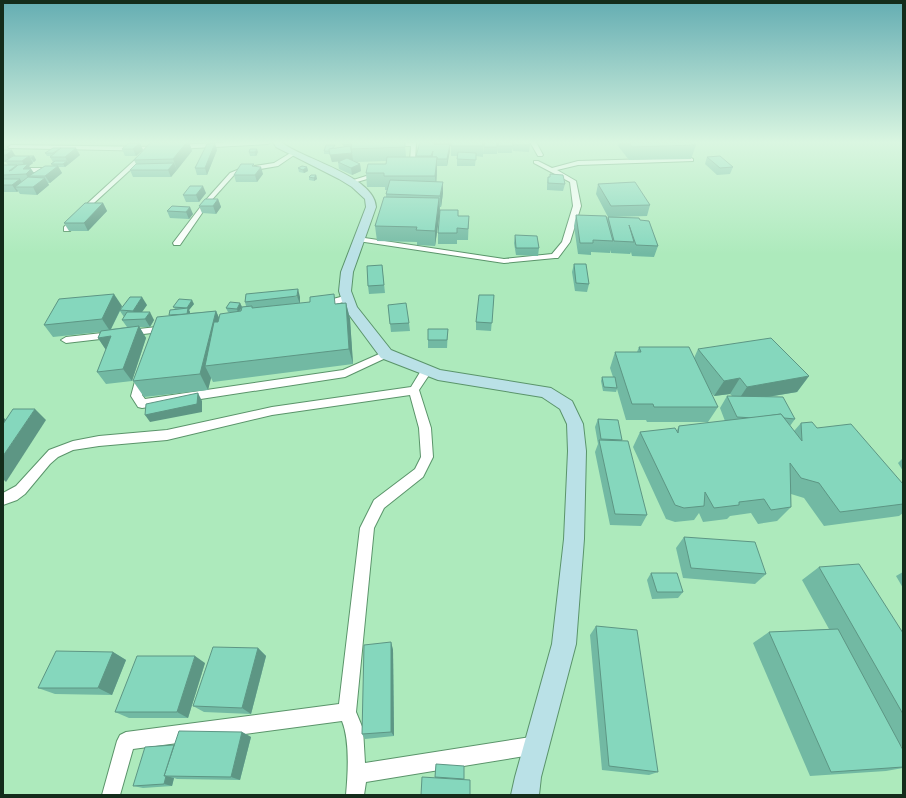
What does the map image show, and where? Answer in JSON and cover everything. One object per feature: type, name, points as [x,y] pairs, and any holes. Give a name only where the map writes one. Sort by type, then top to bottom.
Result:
[{"type":"main road","points":[[345,179],[361,189],[370,198],[371,207],[347,272],[345,292],[351,308],[386,354],[426,372],[438,375],[545,392],[555,396],[566,404],[575,424],[577,451],[574,539],[564,644],[528,777],[525,795]]},
{"type":"street","points":[[67,229],[92,202],[117,179]]},
{"type":"street","points":[[177,243],[207,202],[227,179]]},
{"type":"street","points":[[350,182],[359,179]]},
{"type":"street","points":[[358,240],[504,261],[555,256],[566,242],[577,206],[572,181],[568,179]]},
{"type":"street","points":[[314,307],[348,298]]},
{"type":"street","points":[[66,340],[172,328]]},
{"type":"street","points":[[153,344],[157,330]]},
{"type":"street","points":[[146,365],[136,396],[142,404],[345,372],[386,354]]},
{"type":"street","points":[[3,499],[11,497],[29,483],[49,457],[61,449],[82,444],[168,434],[253,415],[414,390],[426,372]]},
{"type":"street","points":[[355,795],[357,774],[354,729],[347,712],[367,528],[379,504],[419,473],[427,457],[425,428],[414,390]]},
{"type":"street","points":[[111,795],[126,741],[347,712]]},
{"type":"street","points":[[357,774],[537,745]]},
{"type":"building","points":[[3,179],[20,179],[12,185],[3,185]]},
{"type":"building","points":[[25,179],[43,179],[33,187],[15,187]]},
{"type":"building","points":[[548,179],[564,179],[565,184],[548,183]]},
{"type":"building","points":[[390,180],[443,182],[440,196],[386,194]]},
{"type":"building","points":[[635,182],[650,205],[611,206],[598,184]]},
{"type":"building","points":[[190,186],[203,186],[196,195],[183,195]]},
{"type":"building","points":[[384,197],[439,198],[435,231],[416,230],[417,227],[375,226]]},
{"type":"building","points":[[205,199],[218,199],[213,206],[199,206]]},
{"type":"building","points":[[85,203],[103,203],[84,223],[64,223]]},
{"type":"building","points":[[172,206],[190,207],[186,212],[167,211]]},
{"type":"building","points":[[440,210],[458,210],[458,216],[469,216],[468,229],[457,228],[457,233],[438,233]]},
{"type":"building","points":[[576,215],[606,216],[613,241],[593,240],[593,243],[580,243]]},
{"type":"building","points":[[608,217],[639,218],[640,220],[649,221],[658,246],[636,245],[629,225],[634,242],[614,241]]},
{"type":"building","points":[[515,235],[537,236],[539,248],[516,248]]},
{"type":"building","points":[[574,264],[586,264],[589,284],[576,283]]},
{"type":"building","points":[[382,265],[384,285],[368,286],[367,266]]},
{"type":"building","points":[[298,289],[297,296],[245,302],[246,294]]},
{"type":"building","points":[[114,294],[102,319],[44,325],[59,299]]},
{"type":"building","points":[[334,294],[335,304],[346,303],[349,349],[205,366],[214,322],[218,322],[220,314],[241,311],[242,307],[252,306],[252,308],[310,302],[310,297]]},
{"type":"building","points":[[479,295],[494,295],[492,323],[476,322]]},
{"type":"building","points":[[130,297],[142,297],[133,311],[120,310]]},
{"type":"building","points":[[179,299],[192,300],[187,308],[173,307]]},
{"type":"building","points":[[230,302],[240,303],[237,309],[226,308]]},
{"type":"building","points":[[406,303],[409,323],[390,324],[388,305]]},
{"type":"building","points":[[188,308],[187,314],[169,315],[170,310]]},
{"type":"building","points":[[216,311],[200,374],[133,381],[157,317]]},
{"type":"building","points":[[127,312],[150,312],[145,319],[122,320]]},
{"type":"building","points":[[139,326],[123,369],[97,372],[111,336],[98,338],[101,331]]},
{"type":"building","points":[[428,329],[448,329],[447,340],[428,340]]},
{"type":"building","points":[[771,338],[809,376],[747,387],[740,378],[724,381],[698,349]]},
{"type":"building","points":[[639,347],[689,347],[718,407],[654,407],[653,404],[632,404],[615,352],[641,352]]},
{"type":"building","points":[[602,377],[615,377],[617,388],[604,387]]},
{"type":"building","points":[[198,393],[197,404],[145,415],[146,404]]},
{"type":"building","points":[[727,396],[783,397],[795,419],[784,418],[781,414],[754,418],[737,417]]},
{"type":"building","points":[[13,409],[35,409],[3,456],[3,424]]},
{"type":"building","points":[[781,414],[802,441],[801,423],[812,422],[817,428],[851,424],[903,484],[903,504],[840,512],[819,483],[801,478],[790,463],[791,507],[771,510],[764,499],[739,502],[739,505],[714,508],[705,492],[704,506],[684,508],[675,505],[640,432],[675,428],[678,433],[679,426]]},
{"type":"building","points":[[598,419],[618,420],[622,440],[601,439]]},
{"type":"building","points":[[599,440],[628,441],[647,515],[615,514]]},
{"type":"building","points":[[684,537],[755,542],[766,574],[691,568]]},
{"type":"building","points":[[859,564],[903,633],[903,714],[819,567]]},
{"type":"building","points":[[651,573],[677,573],[683,592],[657,592]]},
{"type":"building","points":[[596,626],[637,630],[658,772],[609,766]]},
{"type":"building","points":[[838,629],[903,750],[903,767],[831,772],[769,632]]},
{"type":"building","points":[[391,642],[391,732],[362,734],[364,645]]},
{"type":"building","points":[[213,647],[258,648],[242,708],[193,706]]},
{"type":"building","points":[[56,651],[113,652],[98,688],[38,688]]},
{"type":"building","points":[[137,656],[195,656],[177,712],[115,712]]},
{"type":"building","points":[[179,731],[242,732],[231,777],[164,776]]},
{"type":"building","points":[[174,745],[164,776],[166,776],[164,784],[133,786],[145,747]]},
{"type":"building","points":[[436,764],[464,766],[464,779],[435,777]]},
{"type":"building","points":[[422,777],[470,780],[470,795],[421,795]]}]
